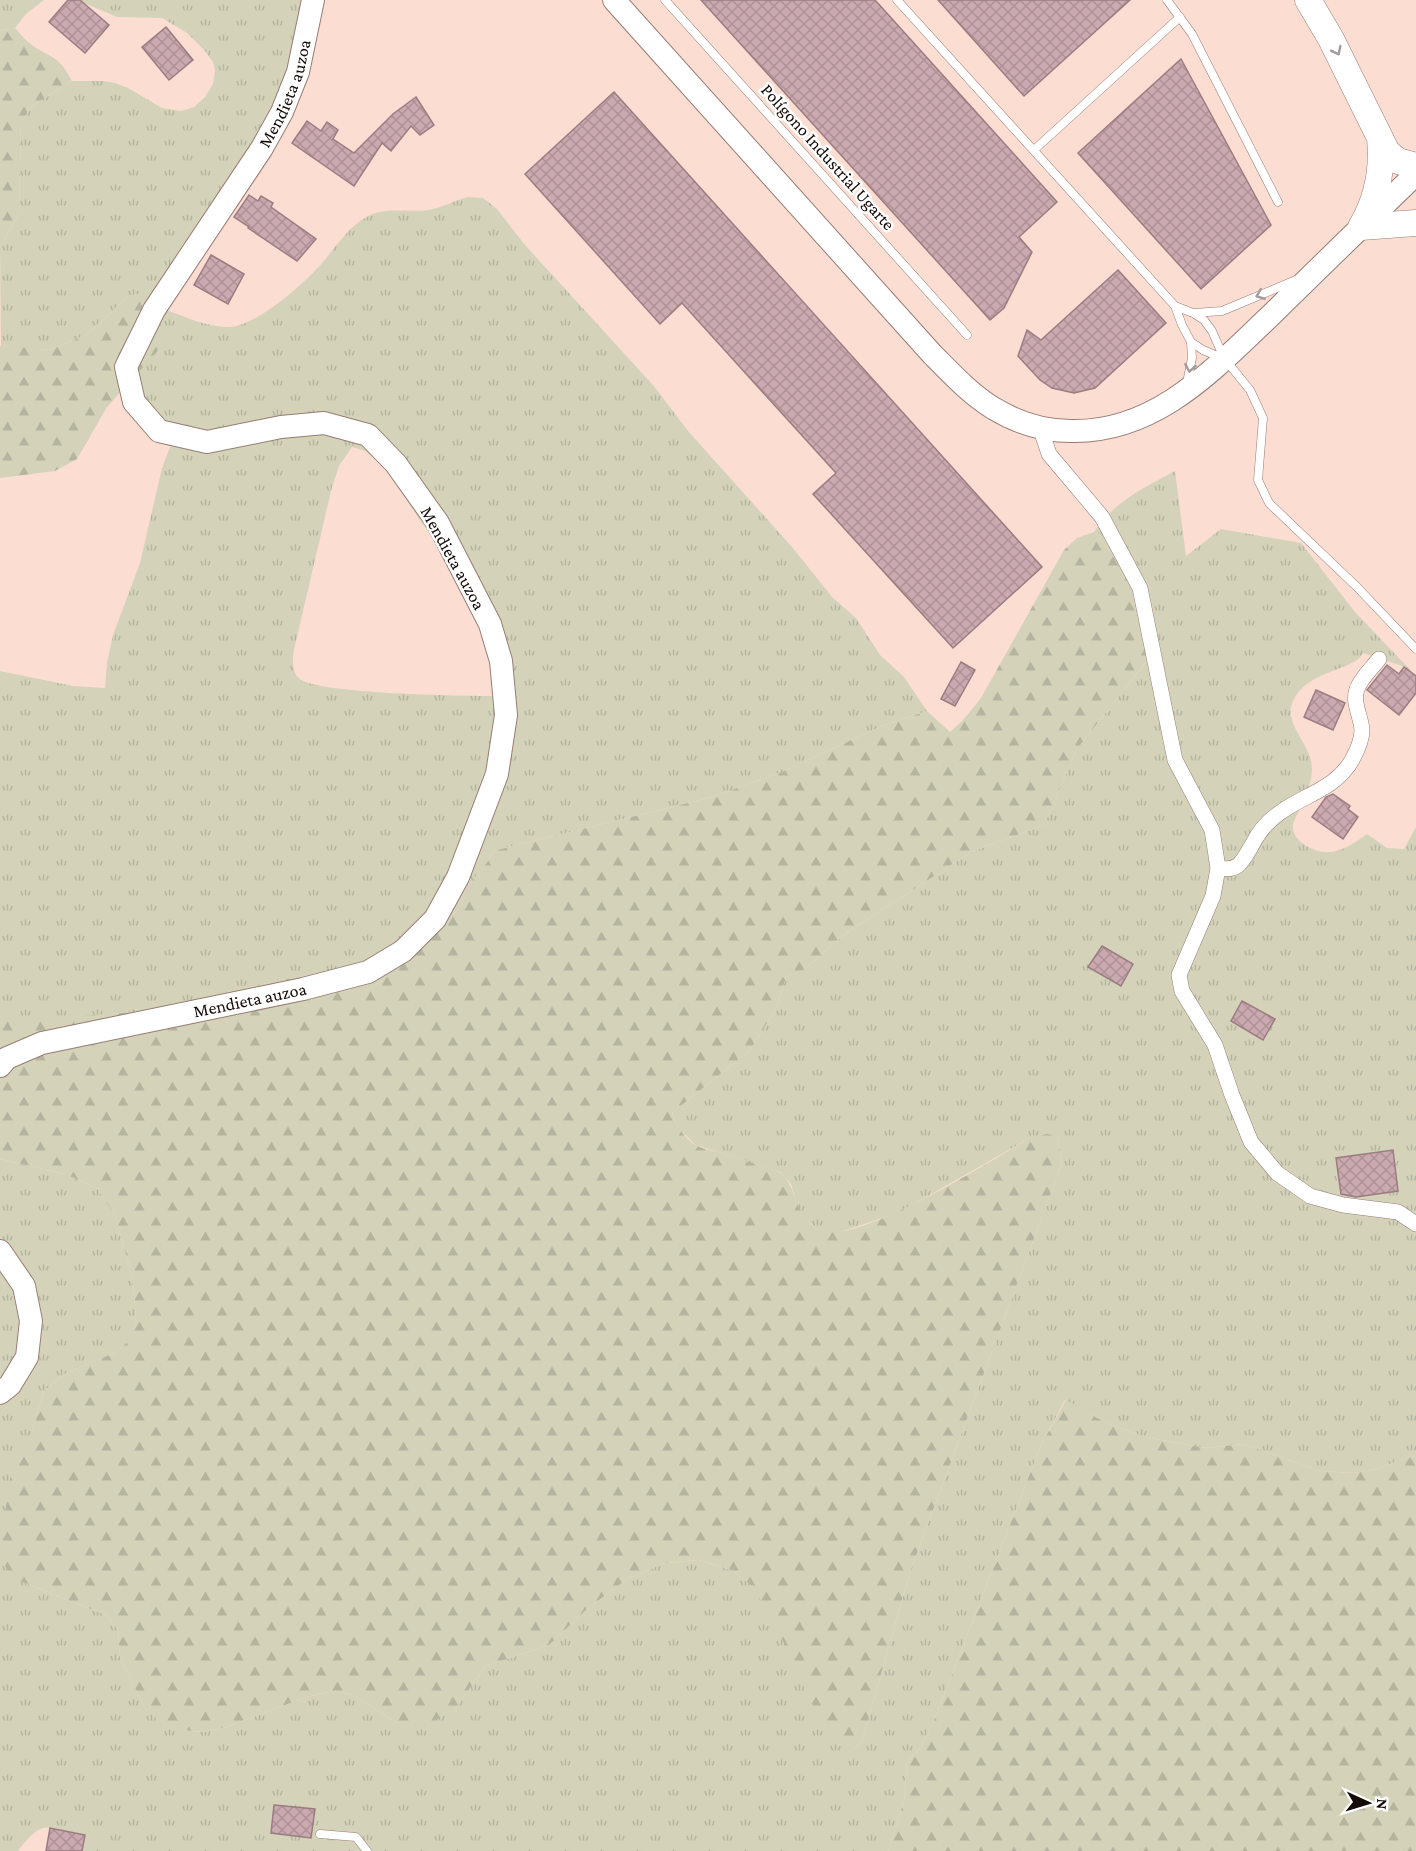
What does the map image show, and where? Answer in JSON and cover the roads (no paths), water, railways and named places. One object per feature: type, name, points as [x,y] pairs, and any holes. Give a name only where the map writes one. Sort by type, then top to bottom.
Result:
[{"type":"main road","points":[[1308,0],[1331,39],[1387,152],[1398,161],[1416,166]]},
{"type":"main road","points":[[1361,227],[1370,212],[1380,174],[1382,154],[1380,138]]},
{"type":"main road","points":[[1361,227],[1416,223]]},
{"type":"street","name":"Mendieta auzoa","points":[[0,1066],[7,1058],[42,1043],[303,989],[368,972],[403,951],[435,919],[458,877],[497,774],[506,715],[501,661],[490,624],[438,524],[396,464],[368,435],[324,423],[281,427],[207,442],[159,431],[134,402],[126,367],[154,310],[262,147],[282,112],[298,72],[313,0]]},
{"type":"street","points":[[614,0],[932,354],[973,394],[993,409],[1040,427],[1061,431],[1090,432],[1114,428],[1165,407],[1224,358],[1416,174]]},
{"type":"street","points":[[1040,427],[1049,454],[1102,517],[1140,588],[1175,760],[1212,830],[1218,868],[1213,896],[1179,975],[1182,991],[1215,1045],[1251,1142],[1277,1173],[1310,1196],[1343,1205],[1398,1212],[1416,1224]]},
{"type":"street","points":[[1218,868],[1230,870],[1239,866],[1266,824],[1279,813],[1327,786],[1341,775],[1351,762],[1361,737],[1362,729],[1356,696],[1358,687],[1379,659]]},
{"type":"street","points":[[0,1251],[24,1286],[31,1321],[27,1357],[10,1385],[0,1393]]},
{"type":"lane","name":"Polígono Industrial Ugarte","points":[[665,0],[968,335]]},
{"type":"lane","points":[[897,0],[1175,306],[1191,342],[1192,358],[1184,393]]},
{"type":"lane","points":[[1167,0],[1192,34],[1278,202]]},
{"type":"lane","points":[[1034,150],[1180,17]]},
{"type":"lane","points":[[1194,313],[1222,311],[1314,273]]},
{"type":"lane","points":[[1175,306],[1194,313],[1204,320],[1212,331],[1224,358],[1250,390],[1263,418],[1258,480],[1269,503],[1357,587],[1416,649]]},
{"type":"lane","points":[[1191,342],[1203,350],[1224,358]]},
{"type":"lane","points":[[320,1834],[356,1837],[367,1851]]}]
